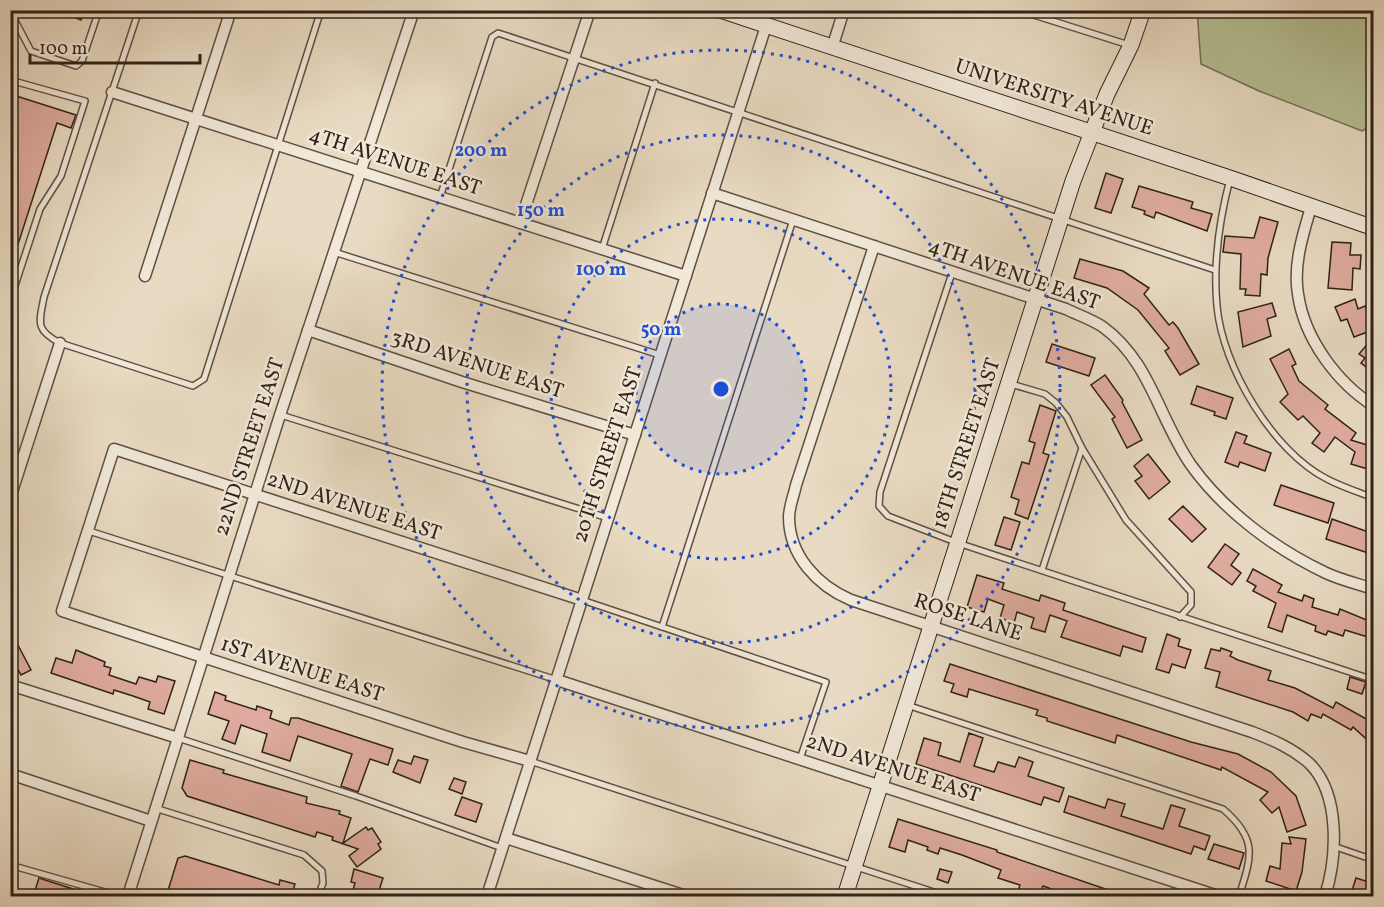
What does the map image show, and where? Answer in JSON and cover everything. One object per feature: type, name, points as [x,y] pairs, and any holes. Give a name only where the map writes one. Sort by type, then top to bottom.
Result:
[{"type":"street","name":"22ND STREET EAST","points":[[128,897],[254,495],[414,10]]},
{"type":"street","points":[[520,223],[590,10]]},
{"type":"street","name":"UNIVERSITY AVENUE","points":[[720,10],[1230,178],[1374,228]]},
{"type":"street","points":[[832,48],[844,10]]},
{"type":"street","name":"18TH STREET EAST","points":[[845,897],[1062,219],[1107,94],[1131,45],[1143,10]]},
{"type":"street","points":[[145,276],[229,16]]},
{"type":"street","name":"20TH STREET EAST","points":[[487,897],[766,26]]},
{"type":"street","name":"4TH AVENUE EAST","points":[[112,92],[686,276]]},
{"type":"street","name":"4TH AVENUE EAST","points":[[712,193],[1066,309],[1103,327],[1132,353],[1150,384],[1165,422],[1192,465],[1231,509],[1280,548],[1327,574],[1374,589]]},
{"type":"street","points":[[1311,207],[1300,244],[1297,293],[1311,334],[1335,373],[1374,406]]},
{"type":"street","name":"ROSE LANE","points":[[874,246],[796,485],[789,518],[795,551],[814,575],[832,592],[1283,744],[1310,765],[1326,789],[1336,847],[1325,897]]},
{"type":"street","name":"3RD AVENUE EAST","points":[[308,330],[462,382],[635,435]]},
{"type":"street","points":[[10,498],[60,343]]},
{"type":"street","name":"2ND AVENUE EAST","points":[[89,531],[114,449],[582,600]]},
{"type":"street","name":"1ST AVENUE EAST","points":[[89,531],[62,611],[463,742],[530,761]]},
{"type":"street","name":"2ND AVENUE EAST","points":[[556,680],[880,785],[1186,892],[1218,897]]},
{"type":"street","points":[[10,685],[178,738]]},
{"type":"street","points":[[10,774],[151,821]]},
{"type":"street","points":[[504,843],[686,897]]},
{"type":"lane","points":[[10,11],[31,51],[76,66],[82,61],[99,10]]},
{"type":"lane","points":[[139,10],[44,297],[39,322],[45,335],[60,343],[193,386],[204,379],[321,10]]},
{"type":"lane","points":[[1018,10],[1131,45]]},
{"type":"lane","points":[[440,198],[492,37],[498,33],[1215,270]]},
{"type":"lane","points":[[10,80],[85,101],[61,176],[40,209],[10,301]]},
{"type":"lane","points":[[602,249],[654,83]]},
{"type":"lane","points":[[1230,178],[1223,208],[1215,270],[1217,309],[1228,354],[1247,394],[1269,428],[1294,455],[1326,479],[1374,498]]},
{"type":"lane","points":[[662,627],[793,220]]},
{"type":"lane","points":[[334,252],[660,355]]},
{"type":"lane","points":[[951,273],[880,492],[879,506],[888,516],[958,543],[1374,680]]},
{"type":"lane","points":[[1009,384],[1032,389],[1056,403],[1067,417],[1082,448],[1131,526],[1191,592],[1191,605],[1180,617]]},
{"type":"lane","points":[[280,415],[608,518]]},
{"type":"lane","points":[[1042,570],[1082,448]]},
{"type":"lane","points":[[89,531],[556,680]]},
{"type":"lane","points":[[582,600],[826,682],[800,759]]},
{"type":"lane","points":[[905,705],[1223,809],[1240,823],[1250,843],[1250,863],[1239,897]]},
{"type":"lane","points":[[178,738],[504,843]]},
{"type":"lane","points":[[530,761],[946,897]]},
{"type":"lane","points":[[155,808],[304,855],[322,871],[323,883],[318,897]]},
{"type":"lane","points":[[1336,847],[1374,860]]},
{"type":"lane","points":[[10,864],[119,897]]},
{"type":"green space","points":[[1197,10],[1373,11],[1373,125],[1362,131],[1259,91],[1201,64]]},
{"type":"building","points":[[57,10],[85,10],[81,20]]},
{"type":"building","points":[[10,94],[76,115],[71,128],[57,123],[12,263]]},
{"type":"building","points":[[1106,173],[1123,179],[1111,213],[1095,208]]},
{"type":"building","points":[[1139,186],[1193,202],[1191,208],[1212,214],[1207,231],[1156,212],[1154,218],[1144,214],[1145,211],[1132,207]]},
{"type":"building","points":[[1260,217],[1278,222],[1268,258],[1267,275],[1261,274],[1260,296],[1245,295],[1246,289],[1240,289],[1241,254],[1223,252],[1225,236],[1254,238]]},
{"type":"building","points":[[1332,242],[1351,243],[1350,255],[1361,255],[1360,269],[1353,268],[1352,290],[1328,288]]},
{"type":"building","points":[[1080,259],[1123,271],[1149,288],[1144,294],[1169,325],[1173,322],[1178,328],[1199,364],[1180,375],[1165,351],[1169,348],[1138,310],[1107,288],[1074,278]]},
{"type":"building","points":[[1355,299],[1358,309],[1365,306],[1370,318],[1366,320],[1370,331],[1354,337],[1347,319],[1341,321],[1335,307]]},
{"type":"building","points":[[1272,303],[1276,316],[1267,319],[1271,336],[1243,347],[1238,312]]},
{"type":"building","points":[[1374,336],[1374,373],[1361,363],[1365,358],[1359,354]]},
{"type":"building","points":[[1052,344],[1095,358],[1089,376],[1046,362]]},
{"type":"building","points":[[1289,349],[1296,364],[1292,366],[1299,381],[1328,405],[1325,409],[1356,433],[1351,440],[1374,447],[1374,471],[1351,464],[1355,452],[1335,437],[1324,452],[1312,443],[1320,433],[1303,416],[1298,420],[1280,402],[1288,394],[1270,359]]},
{"type":"building","points":[[1105,375],[1123,400],[1142,440],[1127,448],[1112,419],[1115,417],[1091,385]]},
{"type":"building","points":[[1197,386],[1233,398],[1226,419],[1214,415],[1215,412],[1191,404]]},
{"type":"building","points":[[1040,405],[1056,411],[1043,453],[1049,455],[1028,519],[1015,514],[1019,500],[1011,497],[1022,462],[1029,464],[1035,443],[1029,441]]},
{"type":"building","points":[[1236,432],[1247,436],[1244,443],[1271,453],[1265,471],[1240,462],[1238,467],[1225,462]]},
{"type":"building","points":[[1148,454],[1170,482],[1149,499],[1135,481],[1142,476],[1134,466]]},
{"type":"building","points":[[1281,485],[1334,503],[1328,523],[1274,505]]},
{"type":"building","points":[[1183,506],[1206,529],[1192,542],[1169,519]]},
{"type":"building","points":[[1004,517],[1020,522],[1011,550],[995,545]]},
{"type":"building","points":[[1332,519],[1374,534],[1374,555],[1326,539]]},
{"type":"building","points":[[1225,544],[1239,554],[1231,565],[1241,573],[1232,585],[1208,567]]},
{"type":"building","points":[[1253,569],[1282,585],[1278,592],[1302,601],[1304,595],[1314,599],[1312,607],[1338,615],[1340,609],[1374,623],[1374,639],[1345,630],[1343,636],[1328,631],[1326,635],[1315,631],[1316,626],[1287,615],[1282,632],[1268,627],[1276,603],[1253,591],[1256,586],[1247,581]]},
{"type":"building","points":[[977,575],[1004,583],[1002,589],[1039,601],[1041,595],[1065,603],[1063,610],[1146,638],[1142,652],[1123,646],[1120,656],[1061,637],[1067,621],[1050,615],[1045,632],[1031,628],[1034,618],[1017,612],[1014,623],[1000,618],[1004,605],[988,599],[984,612],[967,607]]},
{"type":"building","points":[[10,630],[31,670],[21,675],[14,663],[10,665]]},
{"type":"building","points":[[1167,634],[1180,639],[1178,646],[1191,650],[1185,668],[1172,664],[1169,673],[1156,669]]},
{"type":"building","points":[[1221,648],[1232,652],[1230,656],[1238,660],[1271,671],[1268,680],[1295,688],[1333,708],[1336,702],[1368,720],[1374,714],[1374,746],[1353,727],[1351,730],[1323,714],[1321,718],[1311,714],[1308,721],[1293,712],[1216,687],[1220,672],[1205,668],[1211,649],[1220,651]]},
{"type":"building","points":[[76,650],[105,662],[104,666],[111,668],[109,675],[136,684],[139,677],[156,682],[158,676],[175,681],[164,714],[148,709],[150,702],[114,690],[113,694],[51,673],[56,658],[72,663]]},
{"type":"building","points":[[950,664],[1191,742],[1238,754],[1271,772],[1296,796],[1306,825],[1287,832],[1279,807],[1272,813],[1260,800],[1268,792],[1222,767],[1221,770],[1117,735],[1115,743],[1047,721],[1047,718],[1036,715],[1038,710],[969,689],[967,697],[951,692],[954,684],[944,681]]},
{"type":"building","points":[[1350,677],[1366,682],[1362,694],[1347,689]]},
{"type":"building","points":[[215,692],[226,696],[225,700],[256,710],[257,706],[272,711],[270,718],[289,725],[291,718],[298,718],[393,749],[388,765],[370,759],[358,792],[341,786],[352,754],[298,736],[290,761],[262,752],[267,734],[241,725],[235,744],[222,739],[229,721],[208,714]]},
{"type":"building","points":[[969,733],[983,738],[974,766],[994,772],[998,762],[1015,767],[1019,757],[1033,762],[1028,776],[1064,788],[1059,802],[1044,797],[1041,805],[916,764],[924,738],[941,743],[938,755],[960,762]]},
{"type":"building","points":[[414,756],[428,760],[420,783],[393,772],[398,760],[411,764]]},
{"type":"building","points":[[190,760],[224,770],[223,773],[307,797],[306,803],[340,811],[339,814],[351,818],[343,843],[366,827],[368,830],[372,828],[381,842],[378,844],[381,849],[357,867],[349,856],[358,849],[332,840],[333,837],[317,832],[315,837],[187,796],[182,788]]},
{"type":"building","points":[[454,778],[466,782],[462,794],[449,789]]},
{"type":"building","points":[[1069,796],[1105,808],[1108,799],[1125,804],[1121,816],[1163,829],[1171,805],[1185,809],[1179,826],[1210,836],[1205,850],[1194,846],[1191,854],[1064,812]]},
{"type":"building","points":[[462,797],[482,804],[476,822],[455,815]]},
{"type":"building","points":[[898,819],[997,850],[997,852],[1129,897],[1074,897],[1043,886],[1039,897],[1018,891],[1020,885],[998,878],[1001,870],[962,855],[940,848],[938,854],[927,850],[928,847],[908,840],[905,852],[889,847]]},
{"type":"building","points":[[1289,837],[1306,839],[1302,872],[1296,891],[1266,881],[1270,866],[1280,869],[1282,843],[1291,844]]},
{"type":"building","points":[[1214,844],[1244,853],[1239,869],[1208,859]]},
{"type":"building","points":[[185,856],[279,885],[280,880],[295,884],[291,897],[166,897],[178,858]]},
{"type":"building","points":[[354,869],[383,878],[377,897],[351,897],[355,883],[351,882]]},
{"type":"building","points":[[940,869],[952,872],[948,883],[937,879]]},
{"type":"building","points":[[39,878],[73,889],[70,897],[33,897]]},
{"type":"building","points":[[1356,878],[1372,883],[1368,897],[1350,897]]}]
